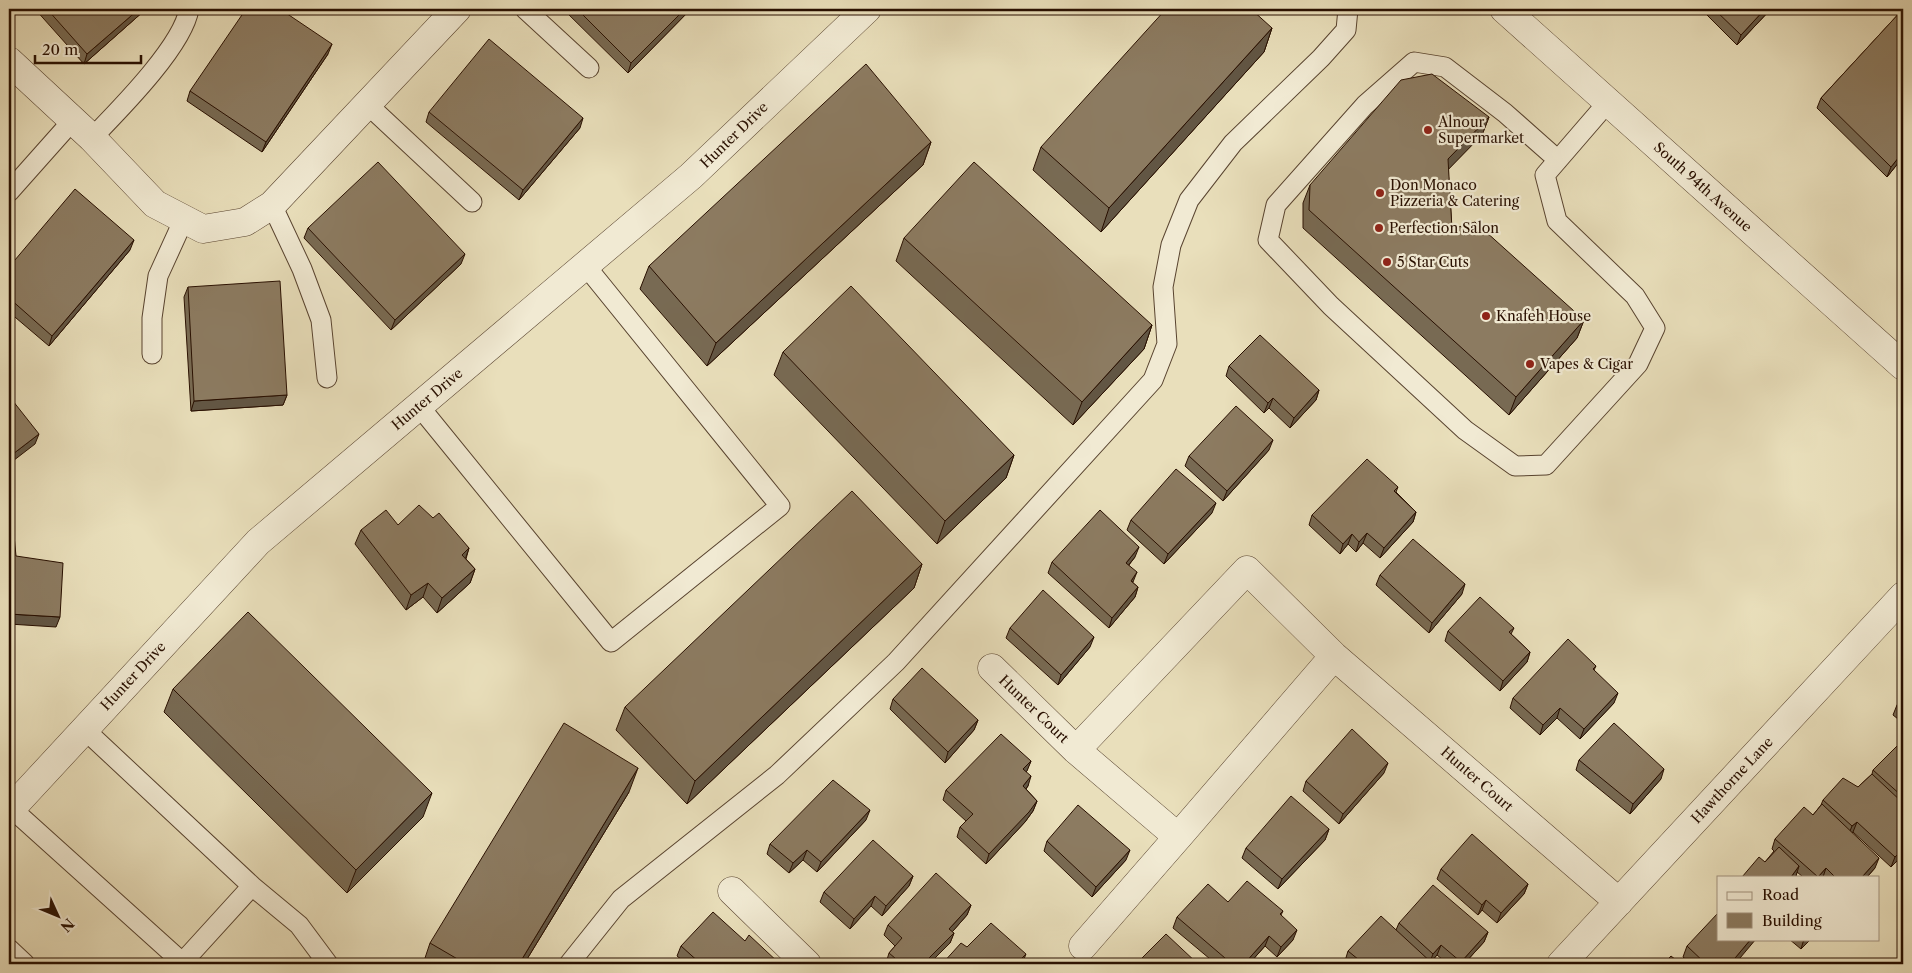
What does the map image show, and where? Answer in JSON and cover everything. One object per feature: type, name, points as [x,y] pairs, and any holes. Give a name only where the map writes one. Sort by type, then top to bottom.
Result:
[{"type":"street","points":[[9,61],[83,129],[155,204],[203,229],[245,222],[272,205],[457,9]]},
{"type":"street","name":"Hunter Drive","points":[[10,810],[258,542],[691,176],[866,9]]},
{"type":"street","name":"South 94th Avenue","points":[[1504,9],[1903,366]]},
{"type":"street","name":"Hunter Court","points":[[1076,750],[1248,570],[1334,656],[1619,902]]},
{"type":"street","name":"Hawthorne Lane","points":[[1561,964],[1903,596]]},
{"type":"street","points":[[1084,946],[1334,656]]},
{"type":"street","name":"Hunter Court","points":[[992,668],[1076,750],[1178,837]]},
{"type":"street","points":[[732,891],[807,964]]},
{"type":"lane","points":[[9,192],[83,129],[176,42],[188,18],[189,9]]},
{"type":"lane","points":[[525,9],[589,68]]},
{"type":"lane","points":[[569,964],[621,899],[777,775],[896,662],[1153,380],[1167,344],[1163,287],[1171,244],[1188,200],[1233,143],[1321,58],[1346,30],[1348,9]]},
{"type":"lane","points":[[1558,160],[1505,112],[1445,67],[1414,62],[1364,105],[1276,204],[1268,240],[1331,306],[1458,423],[1515,466],[1546,465],[1638,364],[1655,328],[1635,296],[1556,220],[1545,175],[1558,160],[1608,102]]},
{"type":"lane","points":[[366,104],[472,202]]},
{"type":"lane","points":[[272,205],[302,269],[321,320],[327,378]]},
{"type":"lane","points":[[152,354],[152,318],[158,276],[184,219]]},
{"type":"lane","points":[[419,406],[611,642],[780,506],[585,265]]},
{"type":"lane","points":[[84,729],[252,886],[299,925],[328,964]]},
{"type":"lane","points":[[10,810],[182,964],[252,886]]},
{"type":"lane","points":[[9,949],[25,964]]},
{"type":"building","points":[[47,9],[139,9],[87,54]]},
{"type":"building","points":[[246,9],[280,9],[332,44],[266,142],[190,91]]},
{"type":"building","points":[[577,9],[685,9],[631,63]]},
{"type":"building","points":[[1166,9],[1251,9],[1272,28],[1109,208],[1041,147]]},
{"type":"building","points":[[1714,9],[1765,9],[1741,35]]},
{"type":"building","points":[[1903,9],[1903,152],[1891,167],[1821,98]]},
{"type":"building","points":[[489,39],[583,118],[523,190],[429,112]]},
{"type":"building","points":[[866,64],[931,142],[716,343],[649,266]]},
{"type":"building","points":[[1432,74],[1489,117],[1448,159],[1452,229],[1475,222],[1584,320],[1516,397],[1309,210],[1310,185],[1401,80]]},
{"type":"building","points":[[378,162],[465,254],[395,320],[308,228]]},
{"type":"building","points":[[974,162],[1152,325],[1082,402],[904,238]]},
{"type":"building","points":[[75,189],[134,240],[52,336],[9,298],[9,267]]},
{"type":"building","points":[[280,281],[287,395],[194,401],[188,287]]},
{"type":"building","points":[[851,286],[1014,455],[945,521],[783,352]]},
{"type":"building","points":[[1260,335],[1319,390],[1294,418],[1273,398],[1268,403],[1229,366]]},
{"type":"building","points":[[9,396],[39,434],[9,457]]},
{"type":"building","points":[[1236,406],[1273,440],[1227,491],[1189,456]]},
{"type":"building","points":[[1367,459],[1398,487],[1394,491],[1416,512],[1384,548],[1367,533],[1359,542],[1352,534],[1343,544],[1312,515]]},
{"type":"building","points":[[1176,469],[1216,503],[1168,554],[1131,520]]},
{"type":"building","points":[[852,491],[922,564],[695,781],[625,707]]},
{"type":"building","points":[[419,505],[433,518],[439,513],[469,548],[462,555],[475,569],[442,598],[428,583],[411,595],[361,530],[386,510],[398,525]]},
{"type":"building","points":[[1100,510],[1139,547],[1126,563],[1137,572],[1131,581],[1138,587],[1112,618],[1052,562]]},
{"type":"building","points":[[9,525],[13,525],[16,556],[63,563],[60,617],[9,614]]},
{"type":"building","points":[[1413,539],[1465,584],[1432,623],[1380,575]]},
{"type":"building","points":[[1043,590],[1094,637],[1061,675],[1010,628]]},
{"type":"building","points":[[1480,597],[1514,628],[1509,632],[1530,652],[1503,681],[1448,631]]},
{"type":"building","points":[[248,612],[432,793],[356,870],[173,689]]},
{"type":"building","points":[[1568,639],[1596,666],[1593,669],[1618,693],[1584,729],[1560,708],[1543,725],[1513,698]]},
{"type":"building","points":[[922,668],[978,720],[948,752],[893,699]]},
{"type":"building","points":[[1903,698],[1903,710],[1897,705]]},
{"type":"building","points":[[564,723],[638,768],[519,964],[466,964],[430,943]]},
{"type":"building","points":[[1614,723],[1664,769],[1633,804],[1579,760]]},
{"type":"building","points":[[1352,729],[1388,763],[1343,814],[1306,781]]},
{"type":"building","points":[[1001,734],[1031,761],[1023,769],[1031,776],[1023,786],[1037,801],[989,854],[960,827],[973,814],[946,790]]},
{"type":"building","points":[[1903,740],[1903,797],[1873,770]]},
{"type":"building","points":[[1872,774],[1903,803],[1903,849],[1895,857],[1857,822],[1852,826],[1823,800],[1843,778],[1858,787]]},
{"type":"building","points":[[833,780],[870,810],[821,862],[807,850],[793,863],[770,844]]},
{"type":"building","points":[[1291,796],[1329,829],[1282,879],[1246,848]]},
{"type":"building","points":[[1822,804],[1879,858],[1863,876],[1834,876],[1826,868],[1817,876],[1775,839],[1804,807],[1813,815]]},
{"type":"building","points":[[1078,805],[1130,850],[1096,887],[1047,841]]},
{"type":"building","points":[[1472,834],[1528,884],[1501,913],[1486,900],[1482,905],[1441,869]]},
{"type":"building","points":[[873,840],[913,876],[886,906],[875,896],[854,919],[824,892]]},
{"type":"building","points":[[1779,847],[1799,866],[1792,876],[1743,876],[1759,857],[1765,862]]},
{"type":"building","points":[[936,873],[971,905],[949,929],[954,933],[923,964],[902,964],[889,953],[902,938],[888,925]]},
{"type":"building","points":[[1247,881],[1283,911],[1280,914],[1297,930],[1281,947],[1269,936],[1244,964],[1232,964],[1177,917],[1208,884],[1228,902]]},
{"type":"building","points":[[1433,885],[1488,932],[1461,962],[1441,945],[1433,954],[1399,923]]},
{"type":"building","points":[[713,912],[745,941],[749,935],[780,964],[701,964],[681,946]]},
{"type":"building","points":[[1717,914],[1717,940],[1750,940],[1730,964],[1706,964],[1687,946]]},
{"type":"building","points":[[1381,916],[1433,964],[1364,964],[1348,951]]},
{"type":"building","points":[[991,923],[1026,954],[1016,964],[942,964],[961,943],[967,947]]},
{"type":"building","points":[[1166,934],[1198,964],[1136,964]]},
{"type":"building","points":[[1671,956],[1681,964],[1663,964]]},
{"type":"building","points":[[1344,960],[1348,964],[1339,964]]},
{"type":"place","name":"Alnour Supermarket","points":[[1428,130]]},
{"type":"place","name":"Don Monaco Pizzeria & Catering","points":[[1380,193]]},
{"type":"place","name":"Perfection Salon","points":[[1379,228]]},
{"type":"place","name":"5 Star Cuts","points":[[1387,262]]},
{"type":"place","name":"Knafeh House","points":[[1486,316]]},
{"type":"place","name":"Vapes & Cigar","points":[[1530,364]]}]
